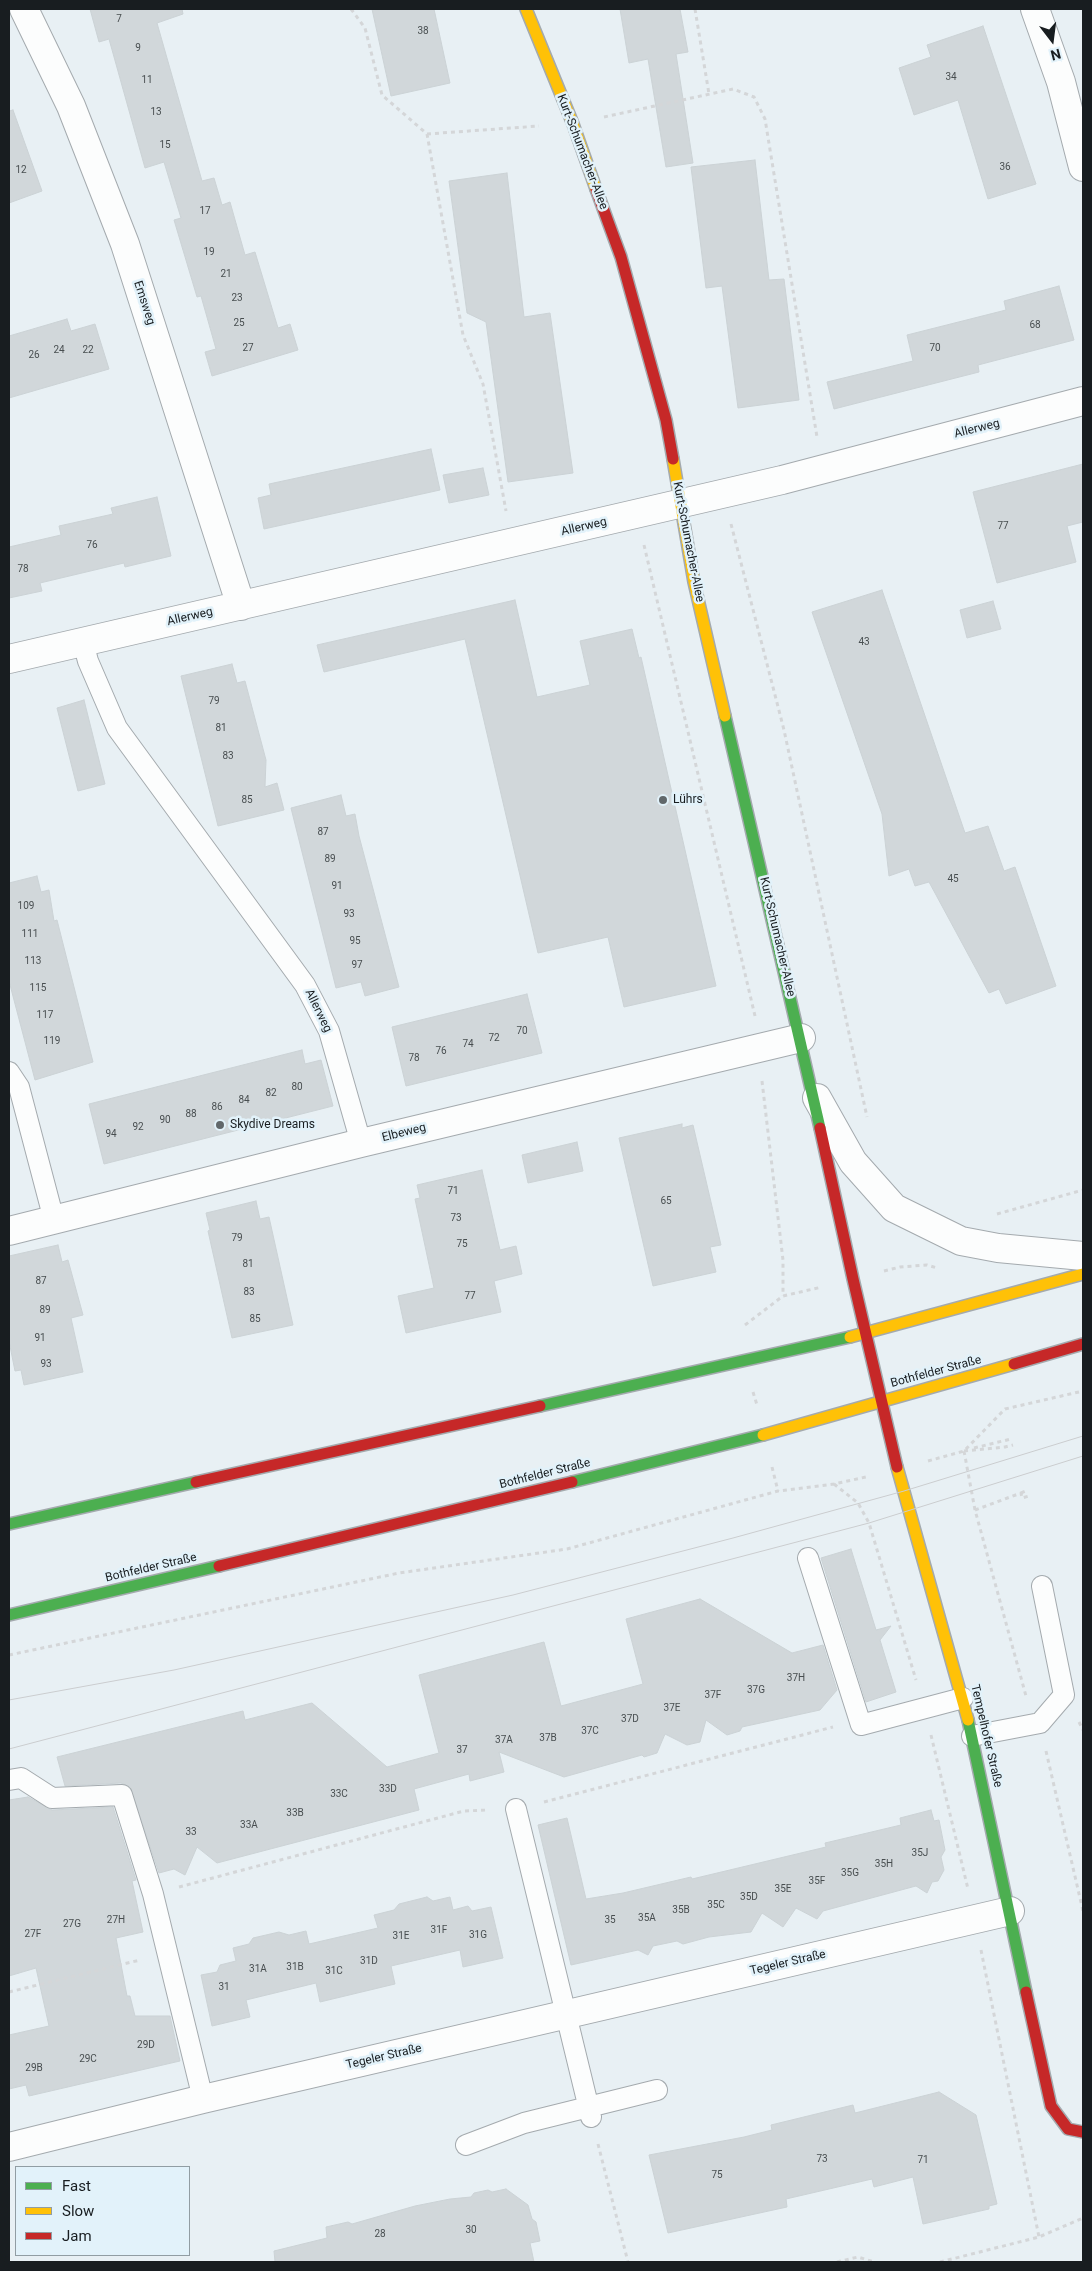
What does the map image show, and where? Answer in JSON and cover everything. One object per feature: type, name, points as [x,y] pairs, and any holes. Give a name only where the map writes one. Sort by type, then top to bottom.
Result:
[{"type":"street","name":"Emsweg","points":[[24,9],[71,106],[125,244],[241,606]]},
{"type":"street","name":"Kurt-Schumacher-Allee","points":[[526,9],[572,124],[621,258],[666,420],[694,582],[801,1038],[866,1333]]},
{"type":"street","points":[[1035,9],[1060,82],[1083,167]]},
{"type":"street","name":"Allerweg","points":[[9,659],[636,515],[782,480],[822,468],[1083,402]]},
{"type":"street","name":"Elbeweg","points":[[9,1231],[361,1143],[801,1038]]},
{"type":"street","name":"Kurt-Schumacher-Allee","points":[[811,1087],[853,1162],[894,1208],[961,1241],[998,1248],[1083,1256]]},
{"type":"street","points":[[9,1524],[866,1333],[1083,1274]]},
{"type":"street","name":"Tempelhofer Straße","points":[[866,1333],[898,1470],[964,1698],[1051,2106],[1068,2129],[1083,2132]]},
{"type":"street","name":"Bothfelder Straße","points":[[9,1616],[746,1439],[1083,1344]]},
{"type":"street","name":"Tegeler Straße","points":[[9,2147],[203,2099],[1010,1911]]},
{"type":"lane","name":"Allerweg","points":[[83,642],[88,661],[117,728],[305,986],[329,1031],[361,1143]]},
{"type":"lane","points":[[9,1072],[20,1087],[54,1220]]},
{"type":"lane","points":[[808,1558],[861,1725],[964,1698]]},
{"type":"lane","points":[[972,1736],[1040,1722],[1064,1695],[1042,1586]]},
{"type":"lane","points":[[9,1780],[21,1778],[52,1798],[122,1795],[153,1894],[203,2099]]},
{"type":"lane","points":[[516,1810],[589,2112]]},
{"type":"lane","points":[[466,2144],[524,2123],[589,2112],[657,2090]]},
{"type":"path","points":[[351,9],[365,28],[382,95],[427,134],[463,335],[483,384],[512,544]]},
{"type":"path","points":[[695,9],[710,94]]},
{"type":"path","points":[[427,134],[572,124],[733,89],[754,97],[765,119],[822,468]]},
{"type":"path","points":[[722,494],[784,730],[868,1124]]},
{"type":"path","points":[[636,515],[760,1047],[763,1099],[783,1260],[783,1296]]},
{"type":"path","points":[[990,1216],[1083,1190]]},
{"type":"path","points":[[853,1279],[900,1268],[927,1265],[943,1269]]},
{"type":"path","points":[[738,1330],[783,1296],[824,1286]]},
{"type":"path","points":[[964,1451],[1004,1409],[1083,1391]]},
{"type":"path","points":[[9,1655],[399,1573],[567,1550],[778,1491],[834,1484],[898,1470],[1011,1439]]},
{"type":"path","points":[[964,1451],[1013,1445]]},
{"type":"path","points":[[964,1451],[975,1510],[1025,1695],[1040,1722],[1083,1911]]},
{"type":"path","points":[[834,1484],[858,1503],[869,1523],[924,1708],[975,1920],[1039,2237]]},
{"type":"path","points":[[975,1510],[1028,1490]]},
{"type":"path","points":[[1021,1493],[1022,1498],[1029,1496]]},
{"type":"path","points":[[9,1992],[168,1953]]},
{"type":"path","points":[[597,2140],[628,2262]]},
{"type":"path","points":[[940,2262],[1039,2237],[1083,2218]]},
{"type":"path","points":[[837,2262],[858,2257],[874,2262]]},
{"type":"building","points":[[90,9],[182,9],[183,14],[157,23],[202,181],[214,178],[222,205],[230,202],[245,255],[255,252],[278,328],[290,324],[298,350],[212,376],[205,352],[216,349],[201,296],[197,297],[174,220],[181,218],[164,162],[145,168],[109,39],[99,42]]},
{"type":"building","points":[[372,9],[434,9],[450,83],[391,96]]},
{"type":"building","points":[[620,9],[680,9],[688,52],[676,54],[693,163],[666,167],[648,59],[629,63]]},
{"type":"building","points":[[983,26],[1036,184],[988,199],[958,100],[914,115],[899,68],[931,57],[927,45]]},
{"type":"building","points":[[13,110],[42,191],[9,203],[9,111]]},
{"type":"building","points":[[755,160],[769,280],[784,279],[799,400],[738,408],[722,286],[706,288],[691,167]]},
{"type":"building","points":[[507,173],[524,317],[550,313],[573,473],[508,482],[486,322],[467,313],[449,181]]},
{"type":"building","points":[[1059,286],[1074,340],[978,365],[979,372],[834,409],[827,382],[913,361],[907,335],[1006,310],[1004,301]]},
{"type":"building","points":[[67,319],[71,331],[95,324],[109,369],[9,398],[9,336]]},
{"type":"building","points":[[431,449],[440,490],[264,529],[258,498],[271,495],[269,484]]},
{"type":"building","points":[[1083,464],[1083,522],[1067,526],[1076,562],[997,583],[973,492]]},
{"type":"building","points":[[483,468],[489,495],[449,503],[443,475]]},
{"type":"building","points":[[157,497],[171,556],[125,567],[124,563],[40,583],[42,591],[9,598],[9,547],[61,535],[59,526],[113,514],[111,508]]},
{"type":"building","points":[[882,590],[965,833],[988,826],[1004,871],[1015,867],[1056,986],[1006,1004],[999,989],[989,993],[929,882],[915,886],[909,869],[889,876],[882,814],[812,612]]},
{"type":"building","points":[[515,600],[537,697],[590,685],[580,641],[632,629],[639,658],[641,657],[716,986],[624,1007],[608,937],[538,953],[465,639],[324,672],[317,645]]},
{"type":"building","points":[[993,601],[1001,629],[967,638],[960,610]]},
{"type":"building","points":[[232,664],[237,683],[245,681],[266,760],[265,787],[277,783],[284,810],[218,826],[181,676]]},
{"type":"building","points":[[84,700],[105,784],[78,791],[57,708]]},
{"type":"building","points":[[341,795],[346,816],[355,814],[359,836],[399,987],[365,996],[361,982],[336,988],[291,808]]},
{"type":"building","points":[[37,876],[41,892],[49,890],[54,921],[57,920],[93,1062],[35,1080],[9,981],[9,883]]},
{"type":"building","points":[[527,994],[542,1053],[406,1086],[392,1027]]},
{"type":"building","points":[[302,1050],[305,1064],[321,1060],[333,1106],[104,1164],[89,1104]]},
{"type":"building","points":[[682,1124],[682,1128],[693,1125],[721,1245],[710,1247],[716,1272],[653,1286],[619,1138]]},
{"type":"building","points":[[577,1142],[583,1171],[528,1183],[522,1155]]},
{"type":"building","points":[[482,1170],[500,1250],[516,1246],[522,1274],[494,1281],[501,1312],[406,1333],[398,1296],[434,1288],[415,1199],[420,1198],[417,1185]]},
{"type":"building","points":[[256,1201],[260,1219],[269,1217],[293,1325],[232,1338],[208,1231],[210,1230],[206,1213]]},
{"type":"building","points":[[58,1245],[62,1262],[68,1260],[83,1315],[71,1318],[83,1372],[24,1385],[21,1370],[15,1371],[9,1341],[9,1256]]},
{"type":"building","points":[[851,1549],[876,1630],[891,1626],[880,1640],[896,1692],[866,1702],[821,1558]]},
{"type":"building","points":[[700,1599],[792,1653],[823,1645],[837,1690],[820,1710],[742,1727],[740,1731],[727,1735],[706,1720],[700,1742],[687,1745],[665,1734],[657,1753],[644,1757],[642,1755],[564,1777],[499,1752],[504,1772],[470,1781],[469,1774],[414,1789],[419,1810],[217,1863],[197,1847],[185,1875],[174,1869],[159,1873],[130,1787],[121,1783],[65,1786],[57,1757],[243,1711],[245,1720],[312,1703],[387,1767],[439,1753],[419,1675],[544,1642],[561,1706],[643,1684],[626,1619]]},
{"type":"building","points":[[28,1797],[52,1810],[113,1807],[136,1880],[132,1881],[143,1932],[116,1938],[127,1996],[130,1996],[135,2016],[170,2016],[180,2061],[29,2096],[26,2085],[9,2089],[9,2035],[49,2026],[36,1968],[9,1976],[9,1800]]},
{"type":"building","points":[[931,1810],[934,1821],[939,1820],[945,1850],[941,1857],[944,1870],[938,1881],[932,1882],[927,1893],[916,1886],[823,1911],[817,1919],[796,1908],[783,1927],[762,1913],[751,1932],[709,1937],[683,1944],[677,1941],[653,1946],[648,1955],[638,1950],[571,1965],[538,1825],[567,1818],[586,1899],[623,1893],[691,1877],[692,1879],[826,1847],[825,1843],[901,1825],[900,1818]]},
{"type":"building","points":[[427,1897],[433,1901],[450,1897],[453,1910],[468,1906],[472,1911],[491,1907],[503,1958],[463,1967],[460,1950],[391,1966],[395,1984],[320,2002],[316,1983],[246,2000],[250,2017],[212,2026],[201,1975],[217,1972],[220,1965],[236,1961],[233,1948],[249,1944],[253,1938],[279,1932],[289,1935],[306,1931],[309,1944],[378,1928],[374,1915],[394,1910],[399,1904]]},
{"type":"building","points":[[939,2092],[976,2115],[997,2204],[989,2206],[989,2209],[923,2224],[913,2177],[874,2187],[872,2179],[786,2199],[787,2207],[668,2233],[649,2155],[744,2137],[772,2130],[771,2125],[853,2105],[855,2113]]},
{"type":"building","points":[[506,2189],[528,2205],[532,2219],[536,2222],[540,2241],[530,2243],[534,2262],[275,2262],[274,2251],[327,2238],[326,2227],[348,2222],[352,2224],[415,2206],[471,2197],[474,2193],[488,2190],[492,2192]]},
{"type":"tram line","points":[[9,1700],[174,1670],[513,1595],[904,1491],[1083,1436]]},
{"type":"tram line","points":[[9,1749],[869,1523],[1083,1456]]},
{"type":"traffic: fast","points":[[725,716],[820,1128]]},
{"type":"traffic: fast","points":[[540,1406],[850,1337]]},
{"type":"traffic: fast","points":[[572,1482],[763,1435]]},
{"type":"traffic: fast","points":[[9,1524],[196,1482]]},
{"type":"traffic: fast","points":[[9,1615],[219,1566]]},
{"type":"traffic: fast","points":[[968,1720],[1026,1992]]},
{"type":"traffic: slow","points":[[526,9],[573,124],[596,189]]},
{"type":"traffic: slow","points":[[673,459],[694,582],[725,716]]},
{"type":"traffic: slow","points":[[850,1337],[1083,1274]]},
{"type":"traffic: slow","points":[[763,1435],[1014,1364]]},
{"type":"traffic: slow","points":[[897,1467],[968,1720]]},
{"type":"traffic: jam","points":[[596,189],[621,257],[666,420],[673,459]]},
{"type":"traffic: jam","points":[[820,1128],[897,1467]]},
{"type":"traffic: jam","points":[[1014,1364],[1083,1344]]},
{"type":"traffic: jam","points":[[196,1482],[540,1406]]},
{"type":"traffic: jam","points":[[219,1566],[572,1482]]},
{"type":"traffic: jam","points":[[1026,1992],[1051,2106],[1068,2129],[1083,2132]]},
{"type":"place","name":"Lührs","points":[[663,800]]},
{"type":"place","name":"Skydive Dreams","points":[[220,1125]]}]
